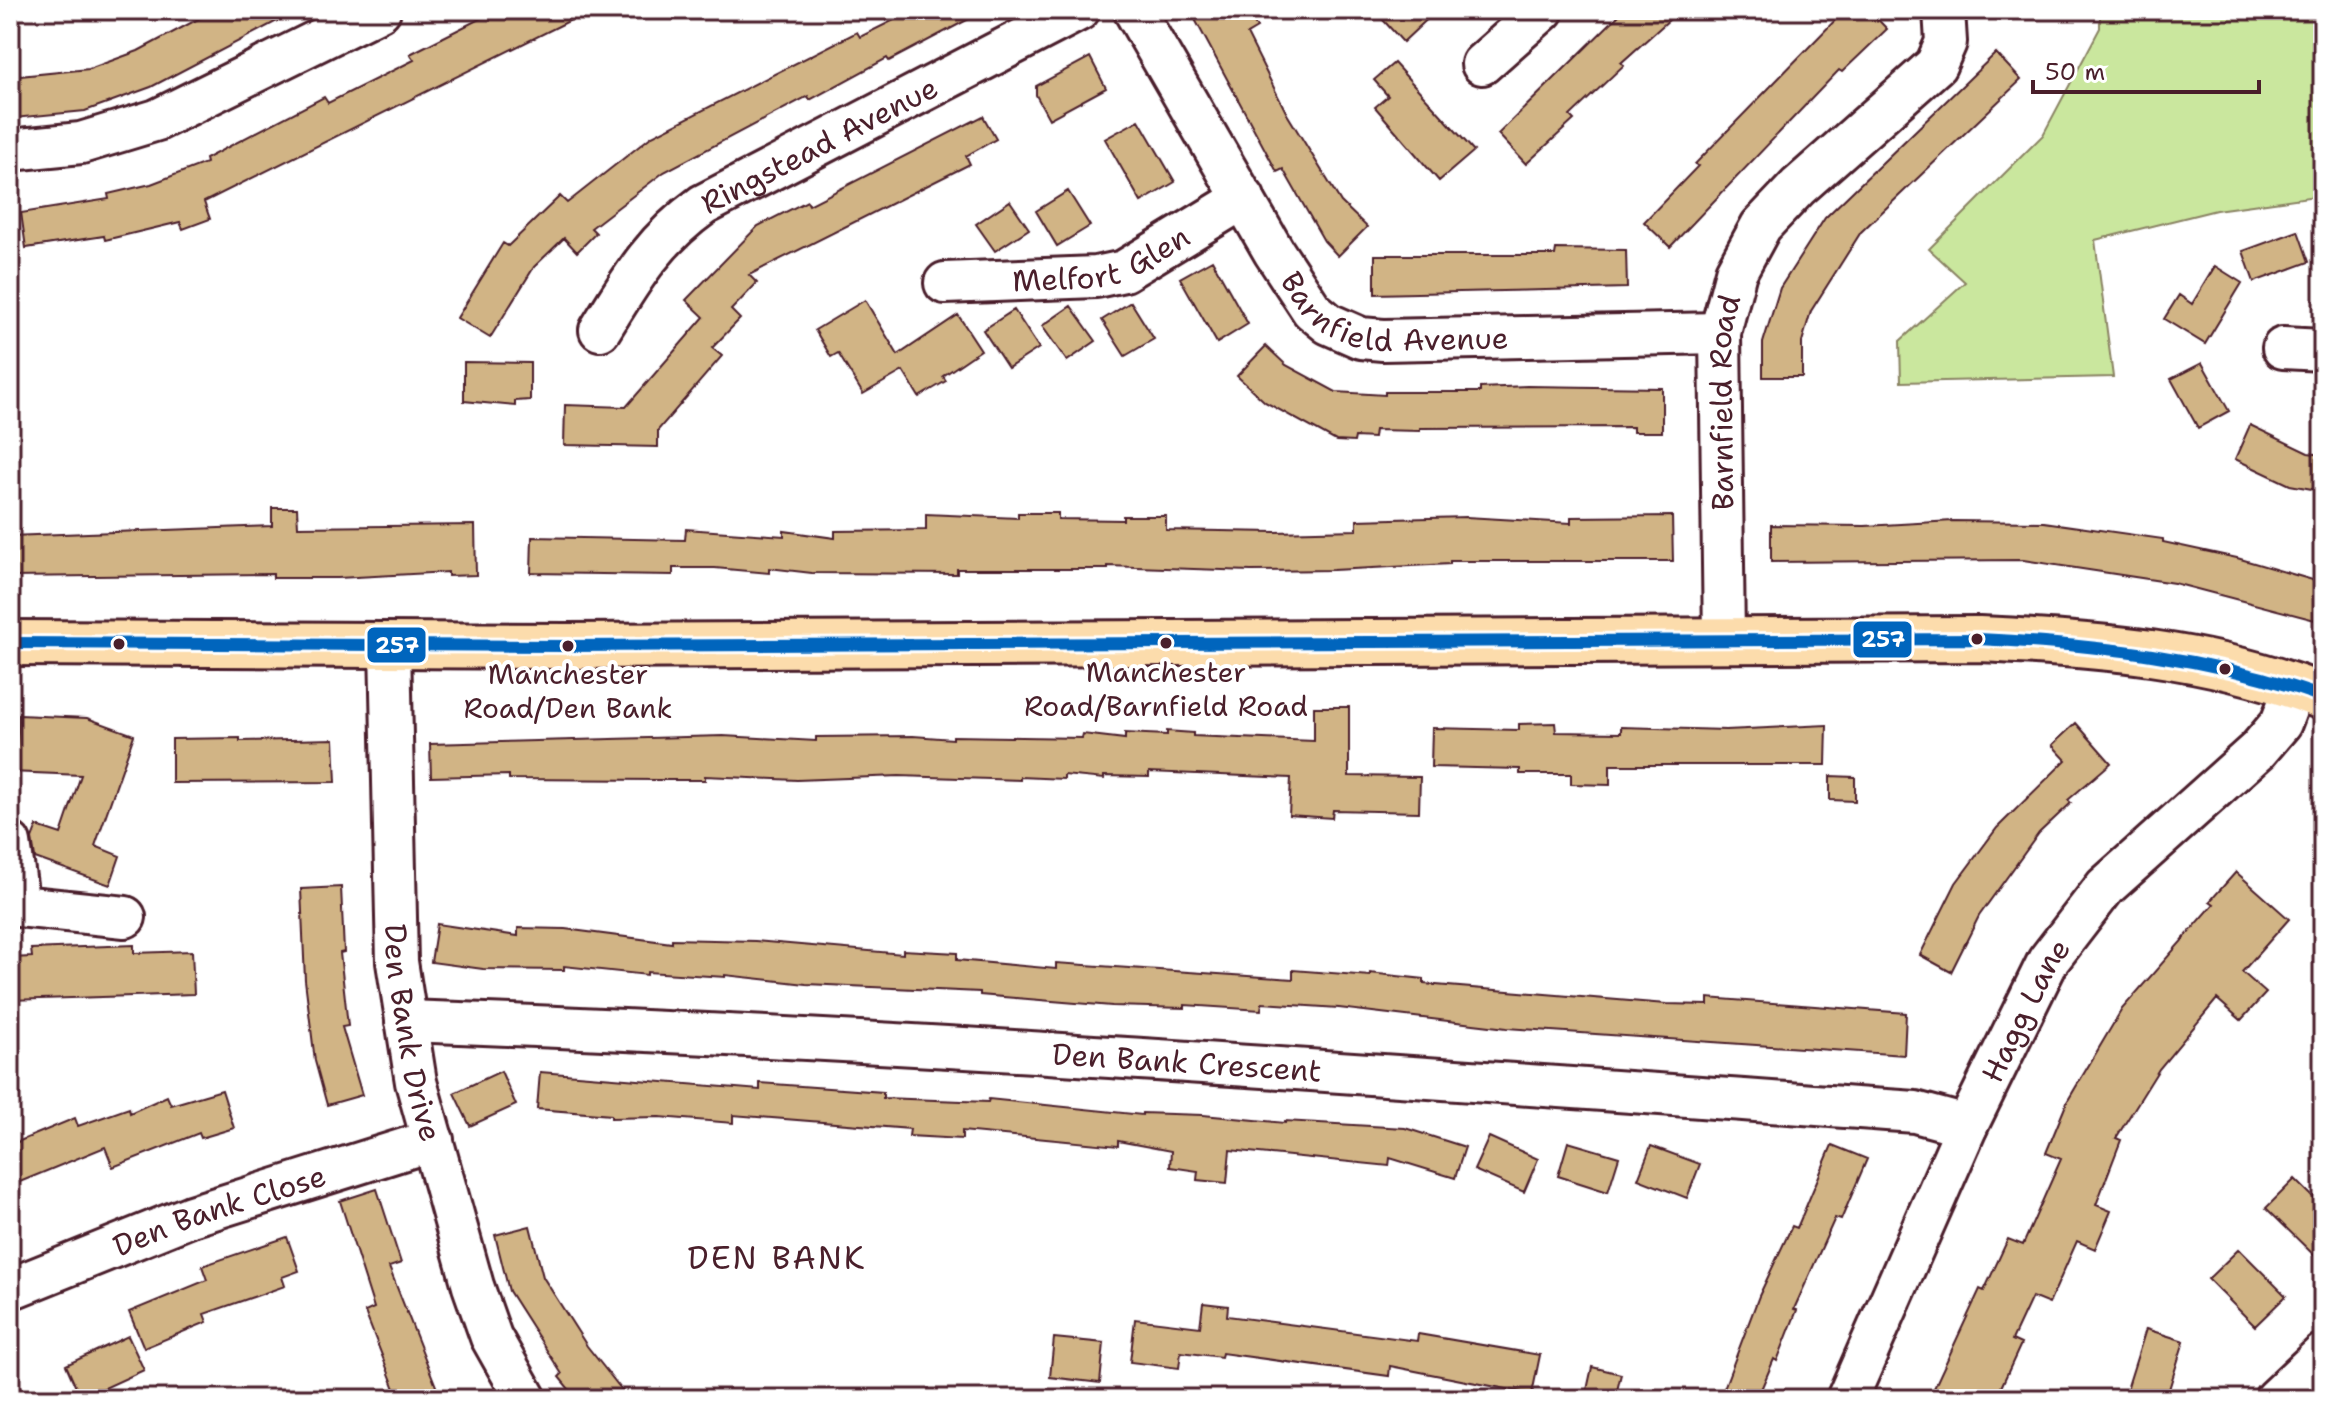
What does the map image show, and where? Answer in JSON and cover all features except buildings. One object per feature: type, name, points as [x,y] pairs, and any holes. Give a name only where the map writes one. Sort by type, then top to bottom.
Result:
[{"type":"main road","points":[[10,643],[390,646],[1385,645],[1979,639],[2097,645],[2209,663],[2309,692]]},
{"type":"street","points":[[10,150],[81,143],[157,120],[380,10]]},
{"type":"street","name":"Ringstead Avenue","points":[[600,330],[644,258],[670,229],[703,205],[1079,10]]},
{"type":"street","name":"Barnfield Avenue","points":[[1134,10],[1312,310],[1329,324],[1361,338],[1383,340],[1720,333]]},
{"type":"street","points":[[1482,64],[1543,10]]},
{"type":"street","name":"Barnfield Road","points":[[1724,640],[1720,333],[1736,272],[1761,226],[1798,187],[1936,65],[1946,42],[1944,10]]},
{"type":"street","name":"Melfort Glen","points":[[945,283],[1096,277],[1124,271],[1244,198]]},
{"type":"street","points":[[2283,348],[2323,350]]},
{"type":"street","name":"Den Bank Drive","points":[[390,646],[397,962],[416,1082],[477,1299],[491,1337],[526,1399]]},
{"type":"street","name":"Hagg Lane","points":[[1847,1399],[1967,1126],[2048,961],[2105,887],[2258,750],[2309,692]]},
{"type":"street","points":[[10,843],[19,906],[125,917]]},
{"type":"street","name":"Den Bank Crescent","points":[[406,1021],[772,1035],[1234,1065],[1915,1112],[1967,1126]]},
{"type":"street","name":"Den Bank Close","points":[[10,1289],[191,1216],[433,1140]]},
{"type":"street","points":[[2275,1399],[2323,1354]]},
{"type":"street","points":[[2241,1399],[2248,1399]]},
{"type":"green space","points":[[2100,10],[2323,10],[2323,195],[2216,210],[2095,240],[2113,377],[1901,382],[1900,341],[1965,282],[1929,249],[2043,135],[2100,28]]},
{"type":"transit line","name":"257","points":[[10,643],[567,646],[1979,639],[2153,655],[2239,672],[2323,697]]},
{"type":"place","name":"Manchester Road/Barnfield Road","points":[[1166,643]]},
{"type":"place","name":"Manchester Road/Den Bank","points":[[568,646]]},
{"type":"district","name":"DEN BANK","points":[[777,1257]]}]
